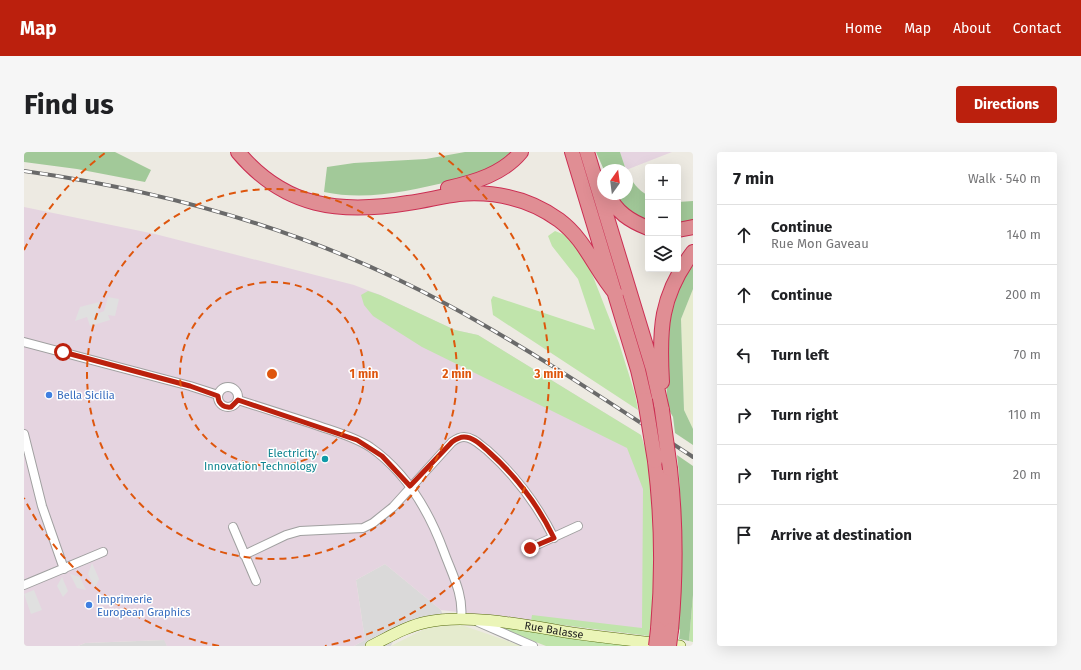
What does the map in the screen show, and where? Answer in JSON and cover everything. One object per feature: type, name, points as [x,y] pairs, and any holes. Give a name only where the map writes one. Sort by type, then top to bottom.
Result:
[{"type":"highway","points":[[238,152],[261,176],[274,185],[302,199],[324,206],[354,208],[376,207],[458,194],[474,193],[497,194],[522,201],[560,220],[574,233],[587,249],[605,282],[616,294]]},
{"type":"highway","points":[[248,152],[269,173],[293,188],[321,198],[354,202],[407,196],[468,184],[498,172],[508,165],[521,152]]},
{"type":"highway","points":[[572,152],[616,294],[645,400],[656,461],[662,538],[662,584],[665,629],[669,646]]},
{"type":"highway","points":[[587,152],[597,178]]},
{"type":"highway","points":[[604,200],[653,370],[662,410],[670,469],[676,538],[675,583],[665,629],[656,646]]},
{"type":"highway","points":[[611,200],[628,218],[645,226]]},
{"type":"highway","points":[[681,229],[693,227]]},
{"type":"highway","points":[[662,410],[663,390],[660,337],[663,316],[675,281],[693,252]]},
{"type":"street","points":[[24,342],[190,386],[218,396]]},
{"type":"street","points":[[230,387],[236,391],[238,400],[234,406],[227,408],[221,405],[218,396],[221,390],[230,387]]},
{"type":"street","points":[[238,400],[357,440],[382,456],[410,486],[423,505],[444,550],[461,597],[461,619]]},
{"type":"street","points":[[24,434],[42,506],[64,569]]},
{"type":"street","points":[[244,555],[286,535],[300,531],[363,528],[381,518],[393,507],[410,486],[452,442],[458,438],[471,438],[503,465],[523,487],[554,538]]},
{"type":"street","points":[[530,548],[578,526]]},
{"type":"street","points":[[233,528],[256,581]]},
{"type":"street","points":[[24,585],[103,552]]},
{"type":"street","name":"Rue Balasse","points":[[371,646],[401,631],[426,622],[461,619],[531,626],[573,633],[680,646]]},
{"type":"street","name":"Rue Balasse","points":[[476,620],[533,646]]},
{"type":"shaded area","points":[[620,152],[672,152],[633,167],[633,164],[624,164]]},
{"type":"shaded area","points":[[24,207],[155,234],[354,285],[380,295],[455,330],[478,335],[641,435],[651,468],[655,620],[650,628],[649,636],[441,610],[385,564],[356,580],[365,640],[354,646],[167,646],[164,640],[85,643],[78,646],[24,646]]},
{"type":"shaded area","points":[[108,297],[119,299],[115,316],[108,315],[110,320],[90,326],[87,317],[75,321],[80,307],[99,302],[97,314],[104,311]]},
{"type":"shaded area","points":[[92,563],[99,579],[95,588],[88,574]]},
{"type":"shaded area","points":[[385,564],[441,610],[444,619],[398,629],[391,646],[354,646],[365,640],[356,580]]},
{"type":"shaded area","points":[[70,574],[80,577],[86,590],[77,588]]},
{"type":"shaded area","points":[[62,577],[68,591],[63,597],[57,586]]},
{"type":"shaded area","points":[[34,590],[42,610],[31,614],[24,594]]},
{"type":"shaded area","points":[[165,640],[167,646],[78,646],[85,643]]},
{"type":"green space","points":[[24,152],[115,152],[151,170],[145,182],[77,169],[24,162]]},
{"type":"green space","points":[[465,152],[514,152],[497,165],[480,173],[420,188],[388,194],[372,195],[340,195],[324,192],[327,167],[354,163],[426,159]]},
{"type":"green space","points":[[596,152],[620,152],[624,164],[601,164]]},
{"type":"green space","points":[[633,182],[645,194],[645,220],[633,214],[618,200],[633,200]]},
{"type":"green space","points":[[693,201],[693,220],[681,222],[681,202]]},
{"type":"green space","points":[[555,231],[565,235],[587,261],[619,343],[635,394],[638,410],[493,315],[491,300],[493,296],[595,330],[578,279],[552,246],[548,236]]},
{"type":"green space","points":[[693,258],[693,289],[681,319],[684,410],[693,429],[693,445],[675,433],[673,417],[668,408],[664,354],[667,314]]},
{"type":"green space","points":[[693,289],[693,429],[684,410],[681,319]]},
{"type":"green space","points":[[368,291],[380,295],[455,330],[478,335],[641,435],[651,468],[657,517],[655,620],[650,628],[649,636],[531,621],[532,615],[642,628],[643,489],[627,448],[422,347],[373,316],[364,305],[361,295]]},
{"type":"green space","points":[[677,455],[693,466],[693,595],[689,641],[679,639],[680,631],[678,626],[681,519]]},
{"type":"green space","points":[[693,595],[693,642],[689,641]]},
{"type":"green space","points":[[444,619],[522,646],[391,646]]},
{"type":"green space","points":[[506,627],[648,646],[546,646],[505,630]]},
{"type":"railway","points":[[24,171],[134,191],[188,204],[295,236],[347,257],[398,279],[480,323],[572,379],[693,457]]},
{"type":"place","name":"Bella Sicilia","points":[[49,395]]},
{"type":"place","name":"Electricity Innovation Technology","points":[[325,459]]},
{"type":"place","name":"Imprimerie European Graphics","points":[[89,605]]},
{"type":"route","points":[[63,352],[190,386],[218,396],[221,405],[227,408],[234,406],[238,400],[344,434],[370,447],[382,456],[410,486],[452,442],[458,438],[471,438],[503,465],[523,487],[547,524],[554,538],[530,548]]}]
